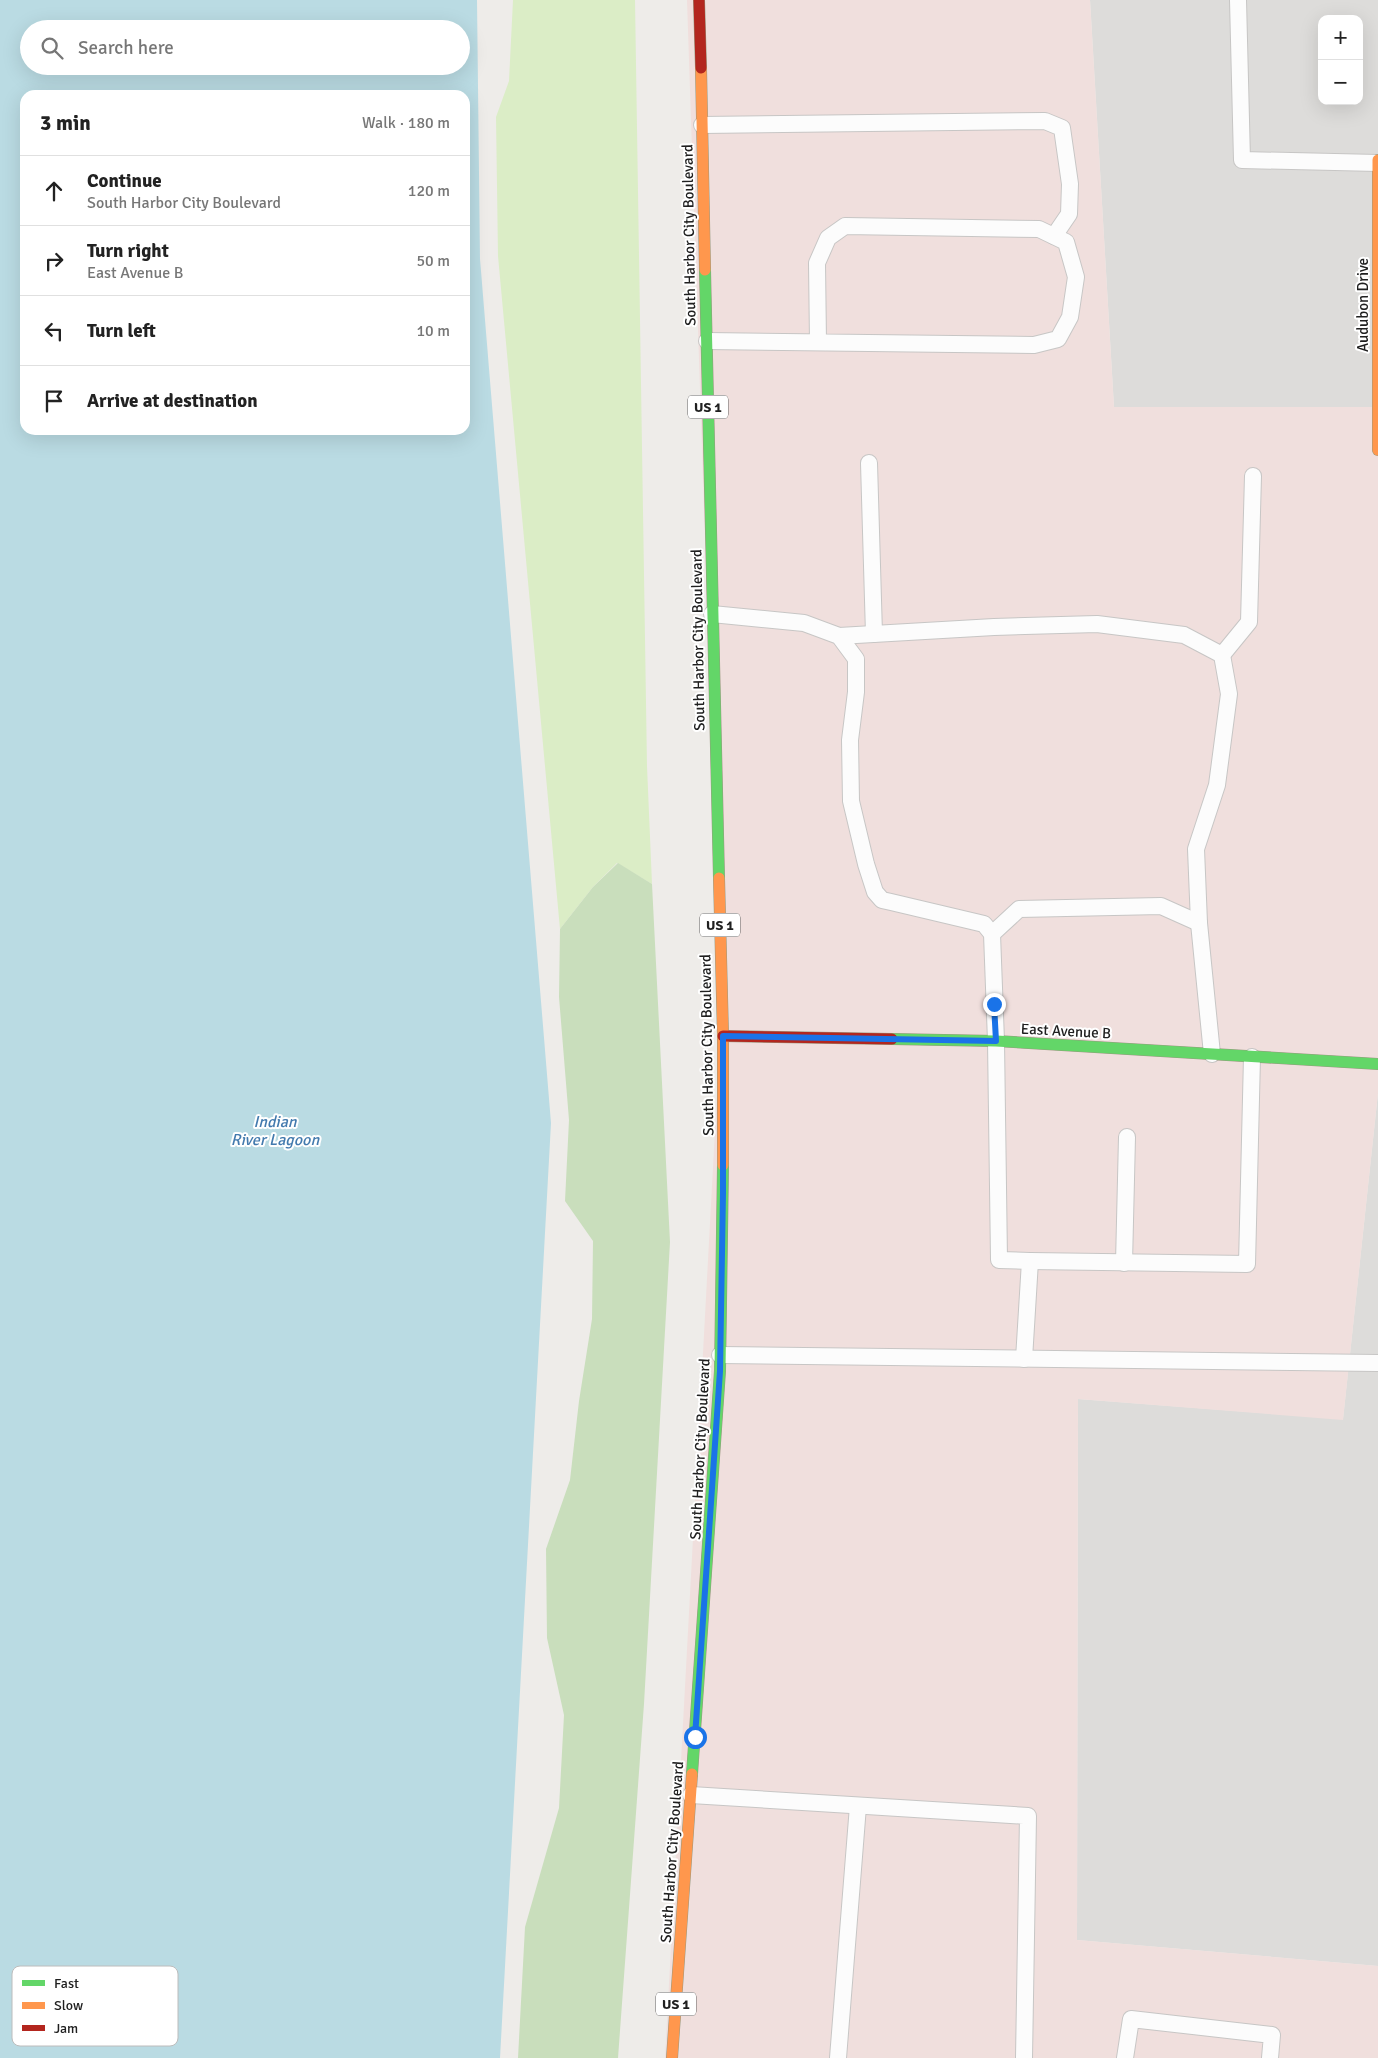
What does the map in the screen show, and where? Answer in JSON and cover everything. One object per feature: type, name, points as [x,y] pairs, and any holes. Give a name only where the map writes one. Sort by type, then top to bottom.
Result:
[{"type":"main road","name":"South Harbor City Boulevard","points":[[672,2058],[720,1355],[723,1036],[699,0]]},
{"type":"main road","name":"Audubon Drive","points":[[1378,162],[1378,450]]},
{"type":"main road","name":"East Avenue B","points":[[723,1036],[996,1041],[1378,1064]]},
{"type":"lane","points":[[1238,0],[1242,160],[1378,162]]},
{"type":"lane","points":[[702,124],[1045,121],[1062,128],[1070,184],[1070,214],[1054,236]]},
{"type":"lane","points":[[707,341],[1034,345],[1058,339],[1070,317],[1076,277],[1066,242],[1040,229],[845,226],[828,238],[817,263],[818,342]]},
{"type":"lane","points":[[869,463],[874,634]]},
{"type":"lane","points":[[1212,1054],[1200,922],[1196,849],[1216,785],[1229,694],[1222,655],[1249,622],[1254,476]]},
{"type":"lane","points":[[712,614],[804,623],[839,636],[1097,624],[1184,635],[1222,655]]},
{"type":"lane","points":[[839,636],[856,659],[856,692],[850,740],[851,801],[866,864],[875,892],[882,900],[984,924],[992,934],[996,1041],[999,1260],[1247,1264],[1252,1057]]},
{"type":"lane","points":[[992,934],[1019,909],[1161,906],[1200,922]]},
{"type":"lane","points":[[1124,1263],[1127,1137]]},
{"type":"lane","points":[[1024,1359],[1030,1261]]},
{"type":"lane","points":[[720,1355],[1378,1363]]},
{"type":"lane","points":[[691,1795],[1028,1816],[1024,2058]]},
{"type":"lane","points":[[838,2058],[858,1806]]},
{"type":"lane","points":[[1125,2058],[1131,2019],[1272,2035],[1270,2058]]},
{"type":"shaded area","points":[[687,0],[1090,0],[1114,407],[1378,407],[1378,1093],[1343,1420],[1078,1399],[1077,1940],[1378,1966],[1378,2058],[665,2058],[721,1019]]},
{"type":"shaded area","points":[[1090,0],[1378,0],[1378,450],[1377,407],[1114,407]]},
{"type":"shaded area","points":[[1378,1093],[1378,1966],[1077,1940],[1078,1399],[1343,1419]]},
{"type":"green space","points":[[513,0],[635,0],[647,766],[652,884],[617,863],[593,887],[560,929],[498,256],[496,117],[509,81]]},
{"type":"green space","points":[[618,863],[652,884],[670,1242],[644,1704],[618,2058],[518,2058],[525,1927],[559,1808],[564,1715],[547,1638],[546,1549],[570,1480],[579,1401],[592,1319],[593,1241],[565,1201],[569,1120],[559,997],[560,929],[593,887]]},
{"type":"water","name":"Indian River Lagoon","points":[[0,0],[477,0],[480,259],[551,1123],[500,2058],[0,2058]]},
{"type":"traffic: fast","points":[[705,270],[719,878]]},
{"type":"traffic: fast","points":[[892,1039],[996,1041],[1378,1064]]},
{"type":"traffic: fast","points":[[692,1774],[720,1371],[723,1165]]},
{"type":"traffic: slow","points":[[701,68],[705,270]]},
{"type":"traffic: slow","points":[[1378,160],[1378,450]]},
{"type":"traffic: slow","points":[[719,878],[723,1036],[723,1165]]},
{"type":"traffic: slow","points":[[672,2058],[692,1774]]},
{"type":"traffic: jam","points":[[699,0],[701,68]]},
{"type":"traffic: jam","points":[[723,1036],[892,1039]]},
{"type":"route","points":[[695,1737],[720,1371],[723,1036],[996,1041],[994,1004]]}]
